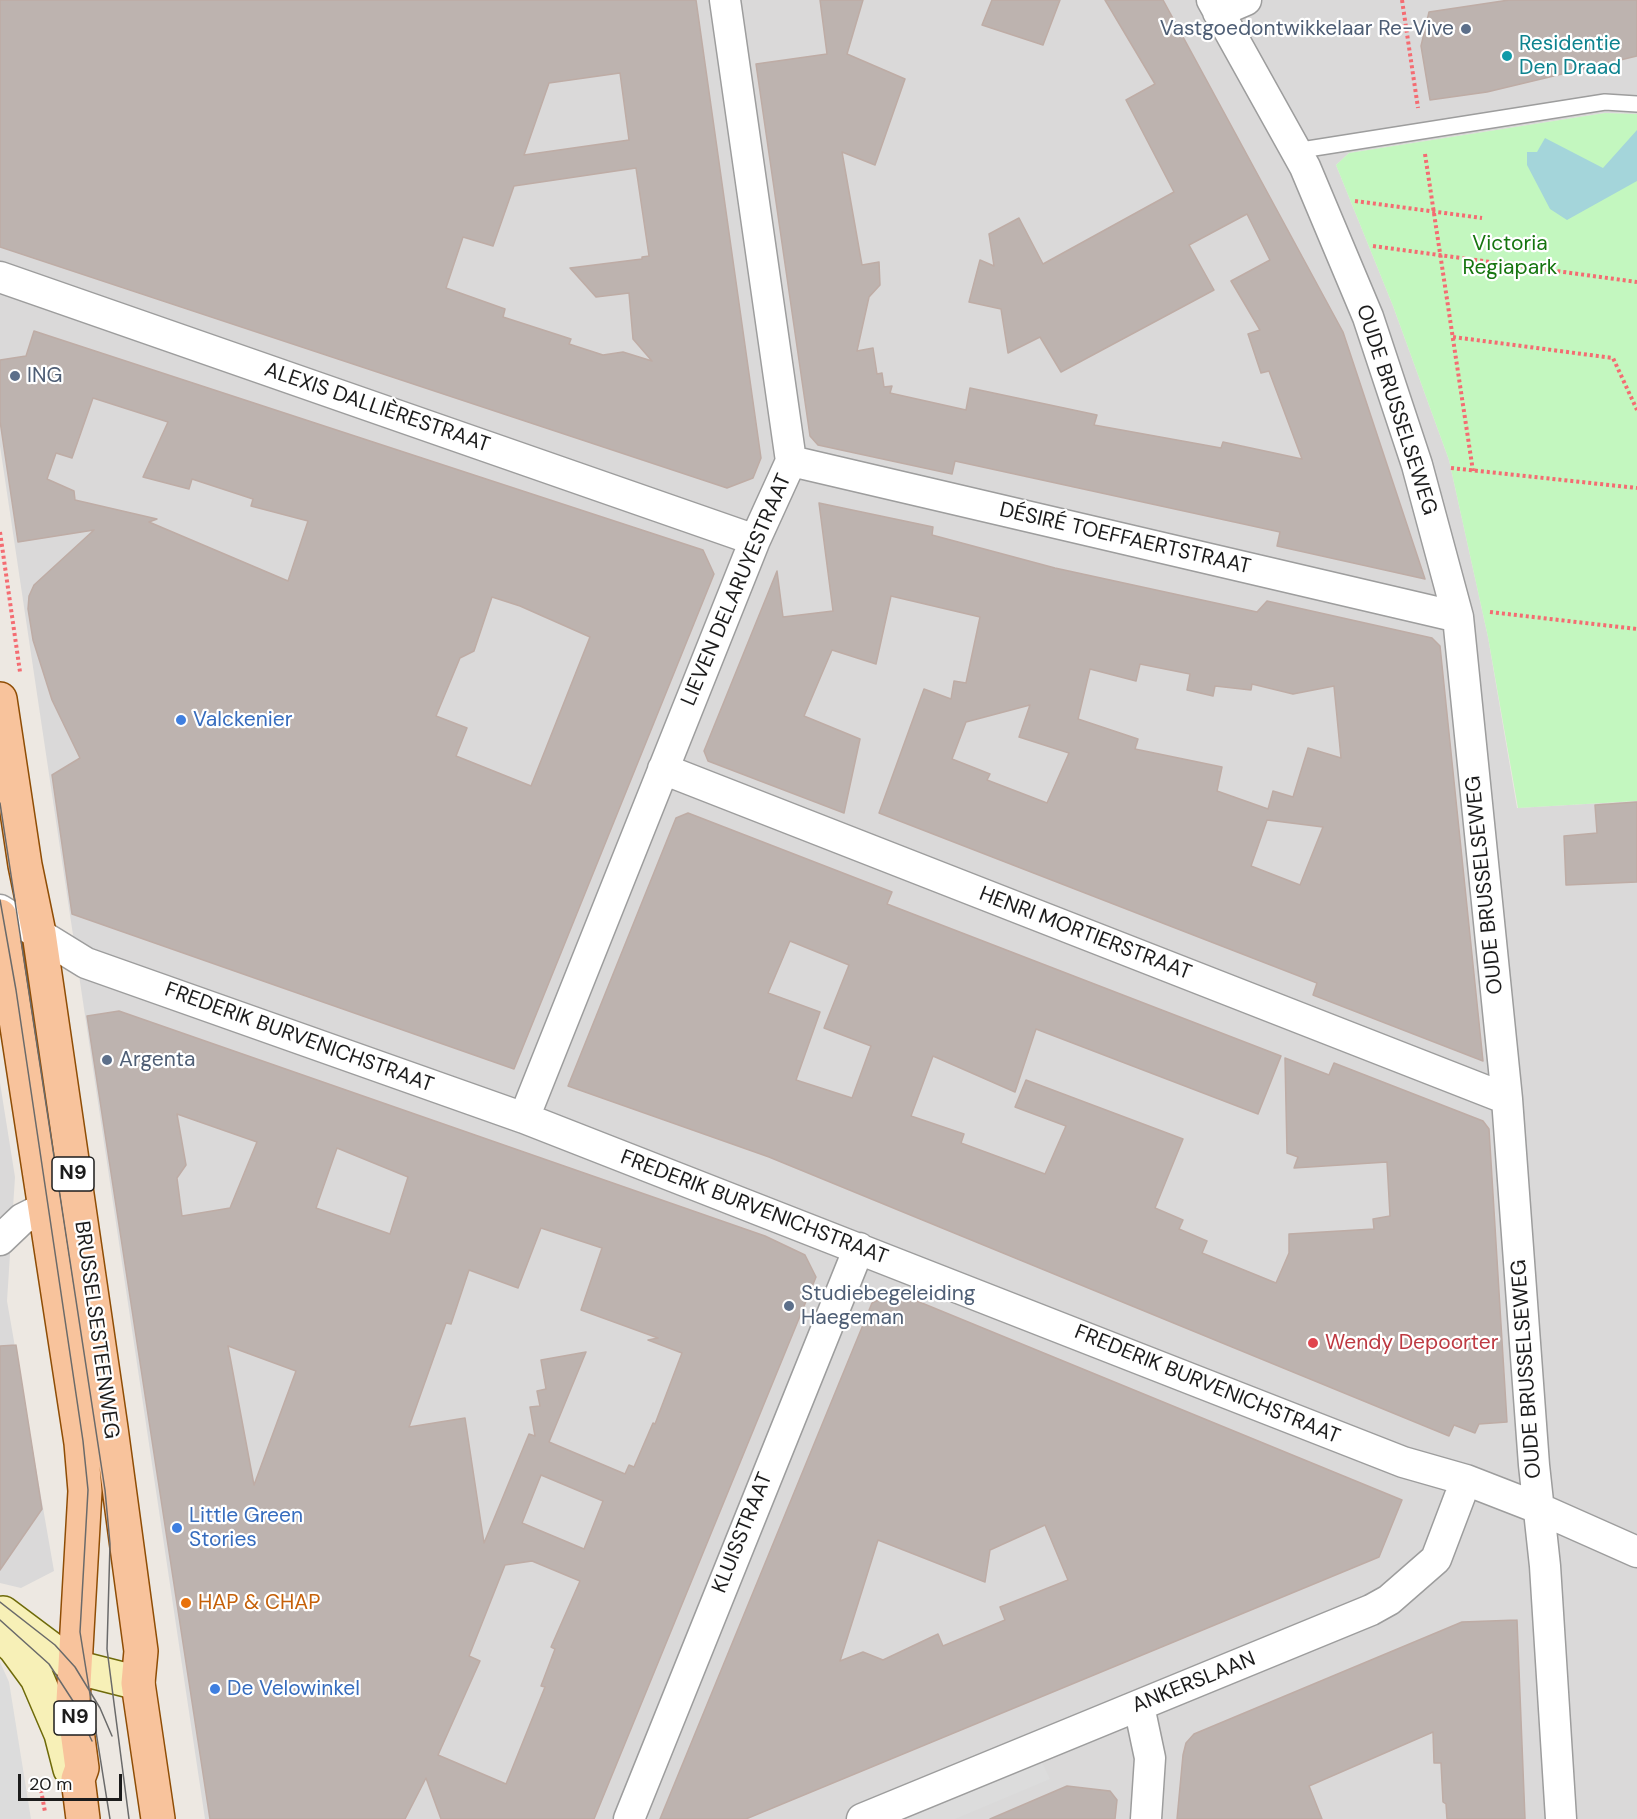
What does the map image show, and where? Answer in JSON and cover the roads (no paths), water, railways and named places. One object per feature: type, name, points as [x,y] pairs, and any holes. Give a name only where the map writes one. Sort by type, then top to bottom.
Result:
[{"type":"main road","name":"BRUSSELSESTEENWEG","points":[[0,699],[25,865],[39,933],[141,1651],[138,1683],[158,1819]]},
{"type":"main road","name":"BRUSSELSESTEENWEG","points":[[0,916],[81,1443],[85,1491],[73,1701],[82,1768],[78,1779],[83,1819]]},
{"type":"street","name":"LIEVEN DELARUYESTRAAT","points":[[524,1118],[755,540],[791,461],[725,0]]},
{"type":"street","points":[[1215,6],[1245,0]]},
{"type":"street","name":"OUDE BRUSSELSEWEG","points":[[1215,6],[1295,151],[1317,196],[1368,317],[1417,465],[1456,612],[1507,1099],[1538,1508],[1545,1566],[1561,1819]]},
{"type":"street","name":"ALEXIS DALLIÈRESTRAAT","points":[[0,277],[755,540]]},
{"type":"street","name":"DÉSIRÉ TOEFFAERTSTRAAT","points":[[791,461],[1456,612]]},
{"type":"street","name":"HENRI MORTIERSTRAAT","points":[[663,769],[1507,1099]]},
{"type":"street","name":"FREDERIK BURVENICHSTRAAT","points":[[0,910],[86,963],[524,1118],[1403,1462],[1466,1480],[1538,1508],[1637,1552]]},
{"type":"street","points":[[0,1240],[22,1219],[44,1208]]},
{"type":"street","name":"KLUISSTRAAT","points":[[628,1819],[859,1248]]},
{"type":"street","name":"ANKERSLAAN","points":[[862,1819],[1371,1610],[1389,1600],[1436,1559],[1466,1480]]},
{"type":"street","points":[[0,1611],[75,1667],[138,1683]]},
{"type":"street","points":[[0,1634],[15,1648],[37,1678],[61,1734],[70,1769],[78,1779]]},
{"type":"street","points":[[1139,1706],[1150,1758],[1146,1819]]},
{"type":"lane","points":[[1295,151],[1605,102],[1637,104]]},
{"type":"water","points":[[1637,130],[1637,181],[1567,220],[1550,209],[1527,165],[1527,152],[1537,152],[1545,138],[1603,168]]},
{"type":"tram line","points":[[0,803],[105,1490],[110,1544],[107,1649],[129,1819]]},
{"type":"tram line","points":[[0,900],[16,990],[83,1441],[88,1490],[80,1632],[110,1819]]},
{"type":"tram line","points":[[0,1602],[55,1645],[75,1667],[100,1708],[112,1736]]},
{"type":"tram line","points":[[0,1620],[49,1664],[73,1701],[92,1741]]},
{"type":"place","name":"Vastgoedontwikkelaar Re-Vive","points":[[1466,29]]},
{"type":"place","name":"Residentie Den Draad","points":[[1507,56]]},
{"type":"place","name":"ING","points":[[15,376]]},
{"type":"place","name":"Valckenier","points":[[181,720]]},
{"type":"place","name":"Argenta","points":[[107,1060]]},
{"type":"place","name":"Studiebegeleiding Haegeman","points":[[789,1306]]},
{"type":"place","name":"Wendy Depoorter","points":[[1313,1343]]},
{"type":"place","name":"Little Green Stories","points":[[177,1528]]},
{"type":"place","name":"HAP & CHAP","points":[[186,1603]]},
{"type":"place","name":"De Velowinkel","points":[[215,1689]]},
{"type":"park label","name":"Victoria Regiapark","points":[[1510,256]]}]
